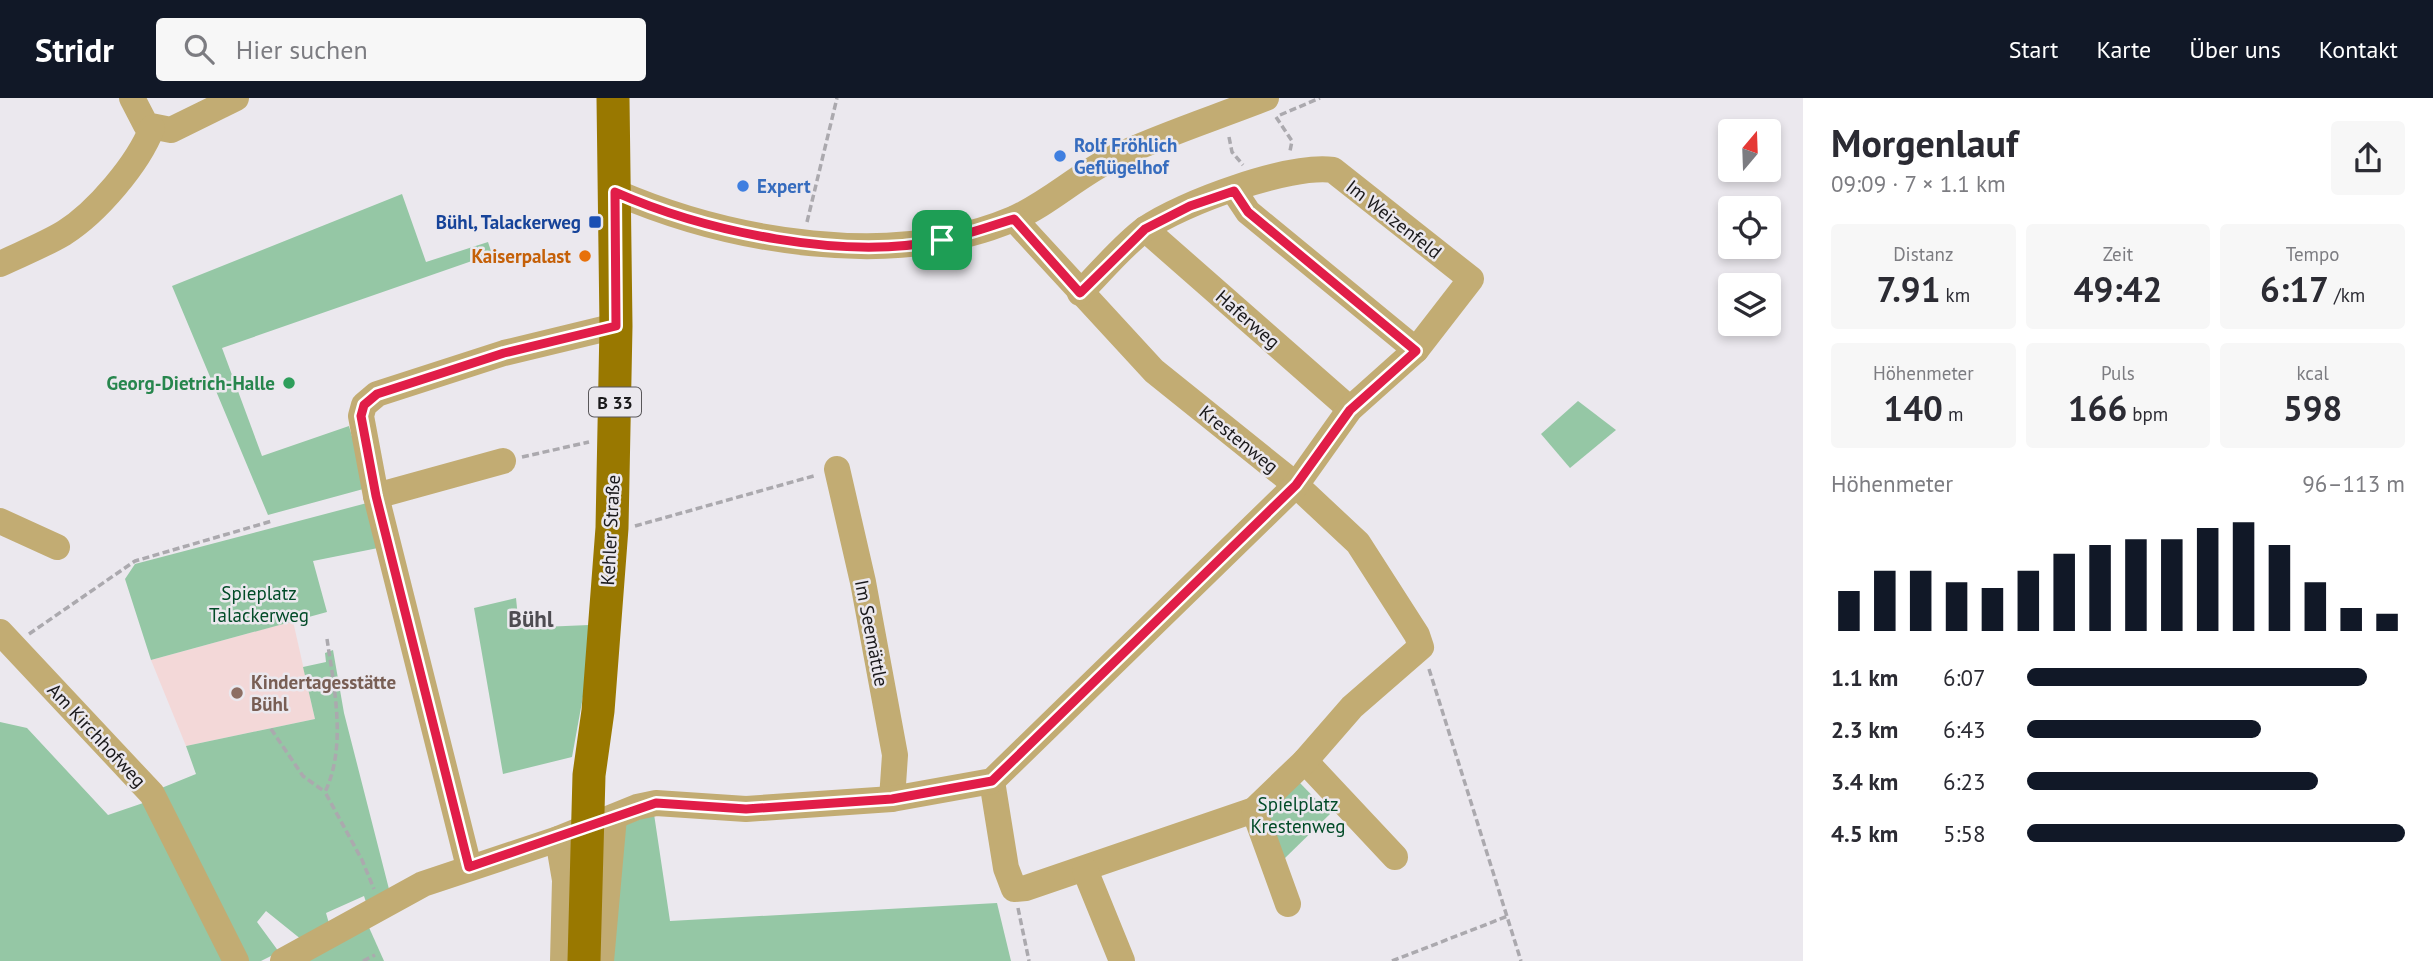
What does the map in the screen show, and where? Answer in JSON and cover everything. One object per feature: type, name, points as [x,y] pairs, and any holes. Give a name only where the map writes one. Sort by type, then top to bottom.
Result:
[{"type":"main road","name":"Kehler Straße","points":[[584,961],[589,775],[598,711],[612,528],[616,326],[613,98]]},
{"type":"street","points":[[132,98],[146,125],[171,130],[236,98]]},
{"type":"street","points":[[615,192],[642,204],[736,232],[802,241],[887,246],[942,240],[1014,219],[1112,159],[1271,107]]},
{"type":"street","points":[[0,264],[65,232],[96,208],[144,148],[152,128]]},
{"type":"street","name":"Im Weizenfeld","points":[[992,781],[1296,485],[1350,410],[1416,351],[1471,279],[1333,170],[1319,168],[1245,185],[1190,206],[1145,229],[1080,293]]},
{"type":"street","points":[[1245,185],[1248,212],[1416,351]]},
{"type":"street","name":"Krestenweg","points":[[1014,219],[1153,371],[1296,485],[1358,542],[1417,635],[1420,647]]},
{"type":"street","name":"Haferweg","points":[[1145,229],[1350,410]]},
{"type":"street","points":[[469,867],[376,496],[361,416],[364,405],[377,394],[504,353],[616,326]]},
{"type":"street","points":[[376,496],[503,461]]},
{"type":"street","name":"Im Seemättle","points":[[836,469],[863,582],[895,755],[892,799]]},
{"type":"street","points":[[0,521],[57,547]]},
{"type":"street","name":"Am Kirchhofweg","points":[[6,638],[152,794],[236,961]]},
{"type":"street","points":[[283,961],[423,884],[656,803],[746,809],[892,799],[992,781],[1006,868],[1014,889],[1085,870],[1254,810],[1305,761],[1352,707],[1420,647]]},
{"type":"street","points":[[1305,761],[1395,857]]},
{"type":"street","points":[[1254,810],[1288,904]]},
{"type":"street","points":[[587,828],[601,961]]},
{"type":"street","name":"Kehler Straße","points":[[563,961],[565,880],[587,828]]},
{"type":"street","points":[[1085,870],[1122,961]]},
{"type":"path","points":[[802,241],[837,98]]},
{"type":"path","points":[[1271,107],[1292,141],[1289,155]]},
{"type":"path","points":[[1228,137],[1245,185]]},
{"type":"path","points":[[503,461],[615,436]]},
{"type":"path","points":[[612,528],[635,526],[836,469]]},
{"type":"path","points":[[6,638],[135,561],[272,522]]},
{"type":"path","points":[[325,792],[337,738],[335,690],[327,639]]},
{"type":"path","points":[[1420,647],[1444,712],[1521,961]]},
{"type":"path","points":[[271,729],[303,776],[325,792],[362,860],[381,907]]},
{"type":"path","points":[[1014,889],[1029,961]]},
{"type":"path","points":[[1392,961],[1508,916]]},
{"type":"path","points":[[363,961],[375,955]]},
{"type":"shaded area","name":"Kindertagesstätte Bühl","points":[[293,621],[315,719],[186,746],[151,660]]},
{"type":"green space","points":[[402,194],[426,262],[488,242],[492,254],[222,348],[262,456],[349,426],[367,488],[268,515],[172,286]]},
{"type":"green space","points":[[1578,401],[1616,430],[1570,468],[1541,434]]},
{"type":"green space","name":"Spieplatz Talackerweg","points":[[367,503],[378,548],[313,561],[327,612],[151,660],[125,579],[135,564]]},
{"type":"green space","points":[[516,598],[519,628],[589,625],[590,658],[572,757],[503,774],[474,608]]},
{"type":"green space","points":[[333,650],[344,713],[390,893],[367,905],[364,896],[326,913],[330,927],[302,940],[266,911],[257,922],[279,952],[261,961],[242,961],[159,789],[196,774],[186,746],[315,719],[303,667],[326,662],[325,653]]},
{"type":"green space","points":[[0,722],[27,728],[108,815],[149,801],[230,961],[0,961]]},
{"type":"green space","name":"Spielplatz Krestenweg","points":[[1299,782],[1330,814],[1283,860],[1267,814]]},
{"type":"green space","points":[[654,814],[670,921],[997,903],[1011,961],[607,961],[619,827]]},
{"type":"green space","points":[[367,923],[384,961],[295,961]]},
{"type":"place","name":"Rolf Fröhlich Geflügelhof","points":[[1060,156]]},
{"type":"place","name":"Expert","points":[[743,186]]},
{"type":"place","name":"Bühl, Talackerweg","points":[[595,222]]},
{"type":"place","name":"Kaiserpalast","points":[[585,256]]},
{"type":"place","name":"Georg-Dietrich-Halle","points":[[289,383]]},
{"type":"place","name":"Kindertagesstätte Bühl","points":[[237,693]]},
{"type":"district","name":"Bühl","points":[[531,618]]},
{"type":"route","points":[[1234,191],[1248,212],[1416,351],[1350,410],[1296,485],[992,781],[892,799],[746,809],[656,803],[637,807],[558,839],[469,867],[410,621],[376,496],[361,416],[364,405],[377,394],[504,353],[616,326],[615,192],[642,204],[736,232],[873,248],[942,240],[1014,219],[1080,293],[1145,229],[1190,206],[1234,191]]}]
